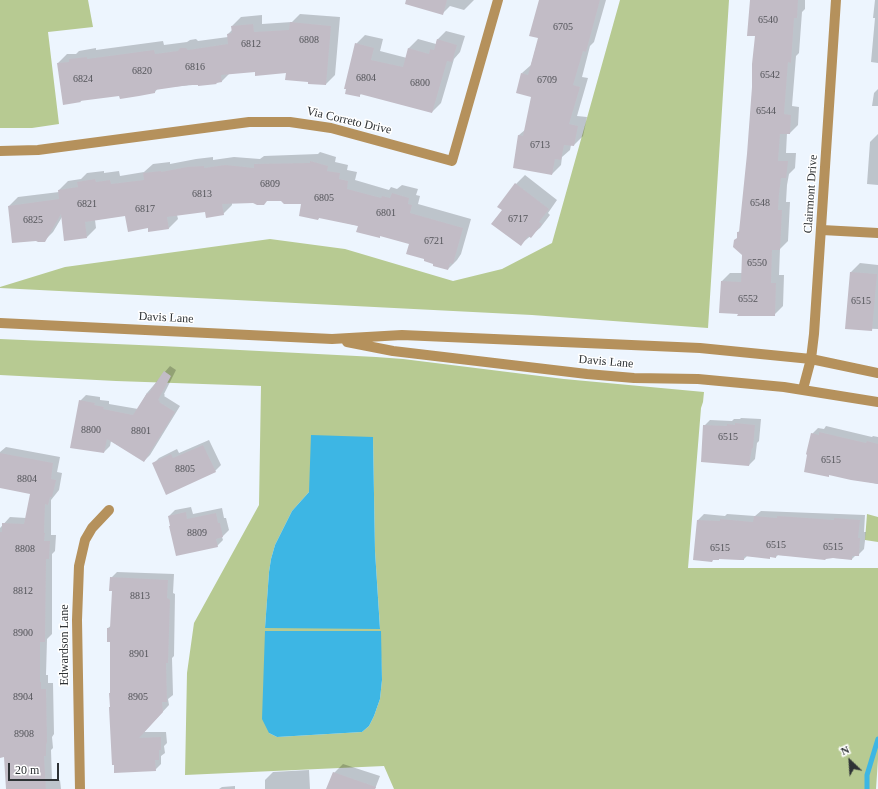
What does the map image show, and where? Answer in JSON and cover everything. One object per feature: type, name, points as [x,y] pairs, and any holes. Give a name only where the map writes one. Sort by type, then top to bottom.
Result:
[{"type":"street","name":"Via Correto Drive","points":[[0,151],[38,150],[249,122],[277,122],[310,124],[331,128],[452,161],[498,0]]},
{"type":"street","name":"Clairmont Drive","points":[[803,389],[812,359],[822,230],[836,0]]},
{"type":"street","points":[[822,230],[878,233]]},
{"type":"street","name":"Davis Lane","points":[[0,323],[332,338],[402,335],[700,348],[812,359],[878,373]]},
{"type":"street","name":"Davis Lane","points":[[332,338],[393,351],[587,374],[634,378],[698,379],[803,389],[878,402]]},
{"type":"street","name":"Edwardson Lane","points":[[80,789],[77,627],[79,566],[85,540],[92,528],[109,510]]},
{"type":"green space","points":[[0,0],[88,0],[93,27],[48,32],[59,124],[32,128],[0,128]]},
{"type":"green space","points":[[620,0],[729,0],[708,328],[532,315],[0,288],[65,267],[270,239],[345,249],[453,281],[502,269],[552,243]]},
{"type":"green space","points":[[0,339],[403,359],[564,379],[704,392],[701,408],[688,568],[878,568],[878,759],[876,789],[394,789],[384,766],[185,775],[187,673],[194,623],[259,505],[261,386],[0,375]],"holes":[[[373,437],[375,551],[380,628],[265,628],[271,559],[275,545],[292,511],[309,492]],[[380,631],[382,680],[380,699],[369,726],[362,732],[277,737],[269,733]]]},
{"type":"green space","points":[[867,514],[878,517],[878,542],[865,540]]},
{"type":"water","points":[[311,435],[373,437],[375,551],[380,629],[265,628],[269,572],[275,545],[292,511],[309,492]]},
{"type":"water","points":[[265,631],[381,631],[382,680],[380,699],[369,726],[362,732],[277,737],[269,733],[262,719]]},
{"type":"building","points":[[406,0],[447,0],[443,15],[405,4]]},
{"type":"building","points":[[539,0],[600,0],[586,52],[583,51],[573,85],[580,87],[569,124],[578,126],[574,146],[564,145],[561,160],[555,159],[552,175],[513,168],[518,135],[523,136],[531,97],[516,93],[521,73],[528,75],[538,38],[529,36]]},
{"type":"building","points":[[750,0],[798,0],[797,18],[794,18],[791,63],[788,62],[784,114],[791,115],[790,134],[780,134],[778,161],[788,161],[786,178],[781,178],[779,194],[778,210],[782,210],[780,250],[772,250],[771,283],[776,283],[775,316],[737,316],[738,314],[719,313],[721,281],[741,282],[742,255],[733,247],[734,240],[737,238],[737,232],[739,232],[752,87],[752,64],[755,36],[747,36]]},
{"type":"building","points":[[290,22],[331,26],[326,85],[285,80],[286,73],[255,76],[255,72],[221,75],[222,82],[216,83],[217,84],[198,86],[189,85],[155,90],[155,93],[139,96],[120,99],[119,96],[80,101],[81,102],[63,105],[57,63],[69,62],[69,59],[87,57],[87,59],[154,50],[155,54],[178,51],[180,48],[186,48],[188,50],[228,44],[227,34],[232,33],[231,26],[253,24],[254,32],[289,30]]},
{"type":"building","points":[[437,39],[457,45],[452,62],[447,61],[432,113],[360,94],[360,97],[345,94],[346,89],[344,89],[355,43],[374,48],[371,60],[403,67],[408,48],[429,54],[430,49],[434,50]]},
{"type":"building","points":[[310,161],[328,166],[327,171],[340,173],[339,179],[348,181],[347,189],[381,198],[382,196],[390,198],[392,193],[409,198],[408,204],[412,205],[410,213],[463,228],[453,264],[450,263],[448,270],[433,266],[433,264],[424,261],[424,259],[406,254],[409,244],[380,236],[380,238],[356,232],[358,226],[319,218],[318,220],[299,216],[301,204],[284,204],[281,201],[267,201],[264,205],[257,205],[253,203],[222,204],[224,215],[206,218],[205,212],[167,217],[169,229],[148,232],[148,228],[128,232],[125,216],[85,222],[87,238],[64,241],[61,214],[45,242],[36,241],[12,243],[8,206],[59,199],[58,190],[78,187],[77,182],[95,179],[96,182],[110,180],[111,184],[144,180],[143,173],[161,172],[187,167],[204,166],[204,168],[225,165],[254,168],[254,164],[310,163]]},
{"type":"building","points":[[515,183],[549,209],[539,222],[542,224],[531,238],[528,236],[521,246],[491,224],[502,210],[497,207]]},
{"type":"building","points":[[850,272],[877,274],[872,331],[845,329]]},
{"type":"building","points":[[164,371],[171,376],[158,400],[175,412],[144,462],[107,439],[104,453],[70,448],[79,400],[95,403],[94,405],[104,407],[103,409],[133,415],[147,393],[148,394]]},
{"type":"building","points":[[735,423],[755,425],[753,448],[749,466],[701,462],[703,425],[727,426],[727,424],[735,425]]},
{"type":"building","points":[[819,432],[866,443],[867,441],[878,444],[878,484],[804,472],[806,454],[811,433],[819,435]]},
{"type":"building","points":[[203,445],[216,472],[166,495],[152,463],[171,454],[173,458]]},
{"type":"building","points":[[0,453],[53,463],[51,479],[56,480],[52,497],[50,497],[48,505],[45,504],[44,541],[50,541],[49,559],[46,559],[45,642],[40,642],[40,682],[41,689],[46,689],[47,742],[46,756],[44,756],[46,789],[6,789],[4,757],[0,758],[0,532],[2,532],[2,523],[24,524],[30,494],[0,488]]},
{"type":"building","points":[[186,512],[187,519],[216,513],[223,537],[216,539],[218,547],[176,556],[168,516]]},
{"type":"building","points":[[754,516],[860,520],[858,538],[860,538],[859,556],[852,556],[852,560],[833,558],[825,560],[776,555],[776,558],[770,557],[770,559],[744,556],[744,560],[719,559],[713,560],[712,562],[693,560],[697,520],[720,521],[720,519],[753,522]]},
{"type":"building","points":[[110,577],[168,580],[167,598],[170,600],[168,663],[166,663],[167,702],[162,702],[163,712],[139,738],[161,737],[159,760],[155,760],[156,771],[114,773],[114,765],[112,765],[109,707],[110,642],[107,642],[107,628],[110,628],[112,591],[109,591]]},
{"type":"building","points":[[333,772],[376,787],[375,789],[326,789]]},
{"type":"waterway","points":[[867,789],[867,775],[878,739]]}]
